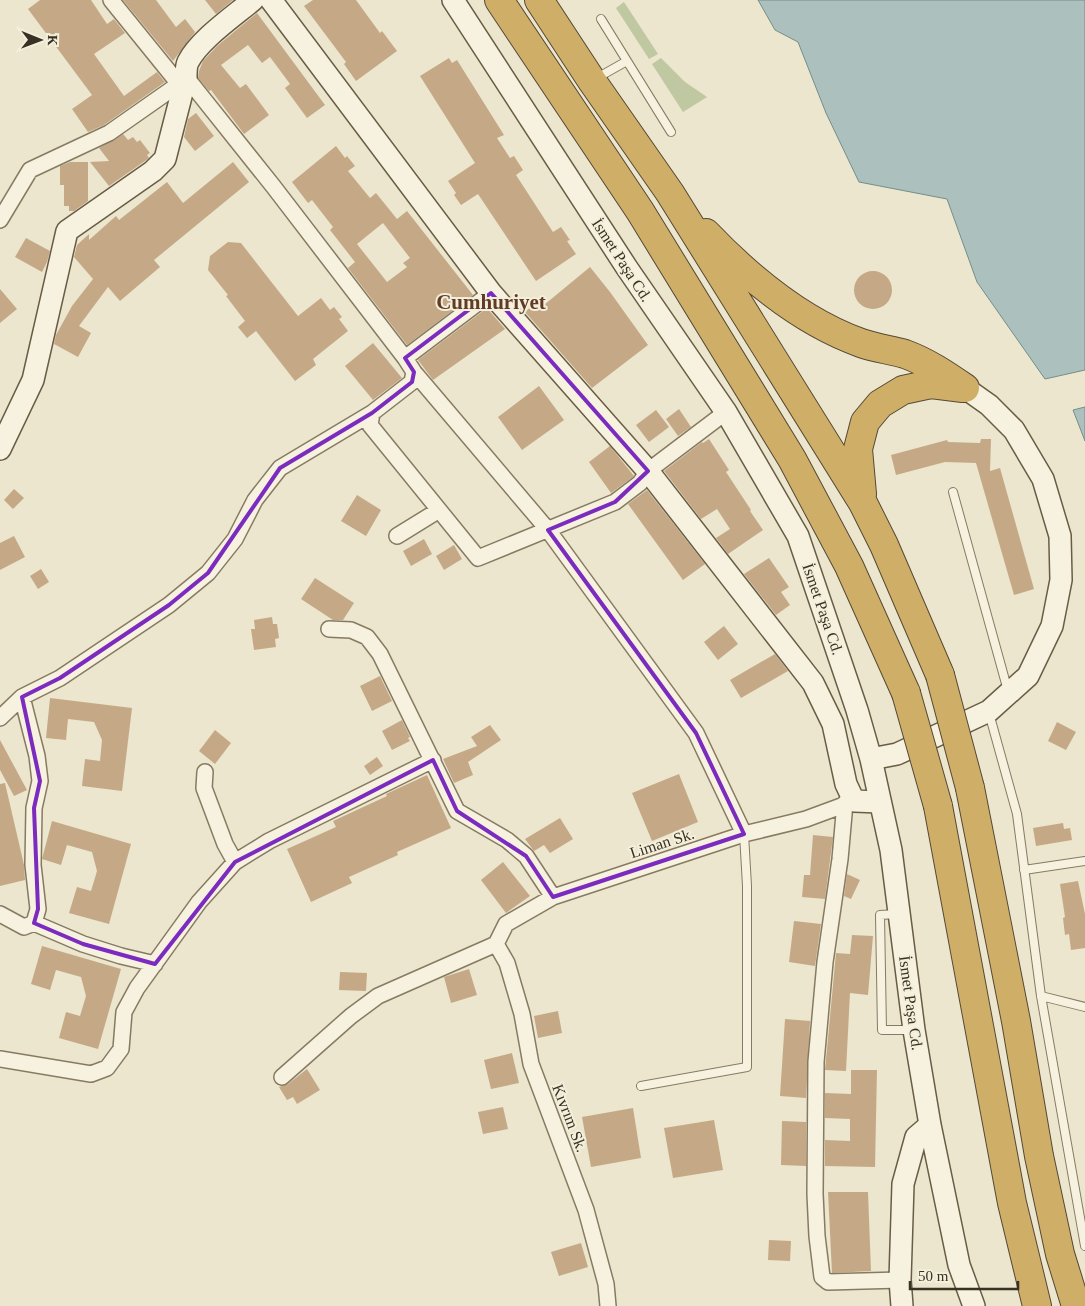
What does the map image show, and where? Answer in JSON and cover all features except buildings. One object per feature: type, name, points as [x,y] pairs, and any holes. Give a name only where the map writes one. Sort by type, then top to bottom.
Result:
[{"type":"highway","points":[[499,0],[640,211],[792,459],[849,566],[906,693],[938,806],[1012,1202],[1038,1306]]},
{"type":"highway","points":[[539,0],[670,194],[863,503],[884,545],[940,675],[970,788],[1016,1021],[1039,1156],[1060,1254],[1076,1306]]},
{"type":"highway","points":[[670,194],[708,235],[763,287],[794,310],[861,343],[906,355],[938,370],[965,388]]},
{"type":"highway","points":[[863,503],[858,449],[864,422],[880,404],[903,390],[931,384],[965,388]]},
{"type":"street","points":[[111,0],[274,186],[414,372],[548,530],[696,733],[744,834]]},
{"type":"street","points":[[0,450],[33,380],[67,230],[153,171],[165,159],[187,64],[214,33],[252,0]]},
{"type":"street","points":[[271,0],[491,293],[648,470],[813,683],[833,724],[850,802],[825,962],[816,1062],[815,1194],[817,1236],[822,1277],[828,1282],[900,1280]]},
{"type":"street","name":"İsmet Paşa Cd.","points":[[453,0],[627,268],[726,412],[798,536],[857,710],[871,759],[891,850],[914,1030],[930,1125],[959,1265],[974,1306]]},
{"type":"street","points":[[0,220],[30,170],[109,133],[182,81]]},
{"type":"street","points":[[405,358],[491,293]]},
{"type":"street","points":[[0,718],[22,697],[60,678],[169,605],[208,573],[235,539],[255,500],[280,468],[372,413],[412,382],[414,372]]},
{"type":"street","points":[[871,759],[896,754],[989,711],[1028,676],[1052,626],[1061,580],[1060,536],[1043,479],[1014,430],[989,405],[965,388]]},
{"type":"street","points":[[372,413],[370,425],[478,558],[615,502],[640,483],[648,470],[726,412]]},
{"type":"street","points":[[397,536],[439,510]]},
{"type":"street","points":[[329,628],[351,630],[367,637],[380,654],[457,811],[507,840],[526,856],[553,897]]},
{"type":"street","points":[[22,697],[37,756],[40,781],[34,808],[33,865],[38,909],[34,923]]},
{"type":"street","points":[[0,1059],[91,1074],[107,1068],[122,1050],[124,1012],[137,988],[199,902],[235,862],[269,841],[432,760]]},
{"type":"street","points":[[206,772],[204,788],[225,844],[235,862]]},
{"type":"street","points":[[850,802],[880,802]]},
{"type":"street","name":"Liman Sk.","points":[[496,944],[506,924],[553,897],[744,834],[806,819],[850,802]]},
{"type":"street","points":[[0,914],[24,927],[34,923],[83,944],[155,964]]},
{"type":"street","points":[[282,1078],[350,1016],[378,996],[496,944]]},
{"type":"street","name":"Kıvrım Sk.","points":[[496,944],[508,963],[522,1014],[531,1064],[586,1210],[606,1284],[608,1306]]},
{"type":"street","points":[[902,1306],[900,1280],[903,1184],[916,1137],[930,1125]]},
{"type":"lane","points":[[601,19],[671,132]]},
{"type":"lane","points":[[592,81],[627,61]]},
{"type":"lane","points":[[953,492],[1008,693]]},
{"type":"lane","points":[[989,711],[1017,814],[1041,996],[1085,1246]]},
{"type":"lane","points":[[641,1086],[747,1067],[747,886],[744,834]]},
{"type":"lane","points":[[1024,870],[1085,861]]},
{"type":"lane","points":[[899,914],[880,915],[882,1030],[914,1030]]},
{"type":"lane","points":[[1041,996],[1085,1007]]},
{"type":"highlighted area","points":[[491,293],[648,471],[615,502],[548,530],[696,733],[744,834],[553,897],[526,856],[457,811],[433,760],[235,862],[155,964],[83,944],[34,923],[38,909],[34,808],[40,781],[22,697],[60,678],[169,605],[208,573],[280,468],[372,413],[412,382],[414,372],[405,358]]},
{"type":"green space","points":[[624,2],[658,54],[649,59],[616,8]]},
{"type":"green space","points":[[661,58],[685,82],[707,97],[683,112],[652,64]]},
{"type":"shaded area","points":[[758,0],[1085,0],[1085,370],[1045,379],[977,282],[947,199],[859,182],[826,113],[798,42],[775,30]]},
{"type":"shaded area","points":[[1085,407],[1085,441],[1073,410]]},
{"type":"district","name":"Cumhuriyet","points":[[491,302]]}]
